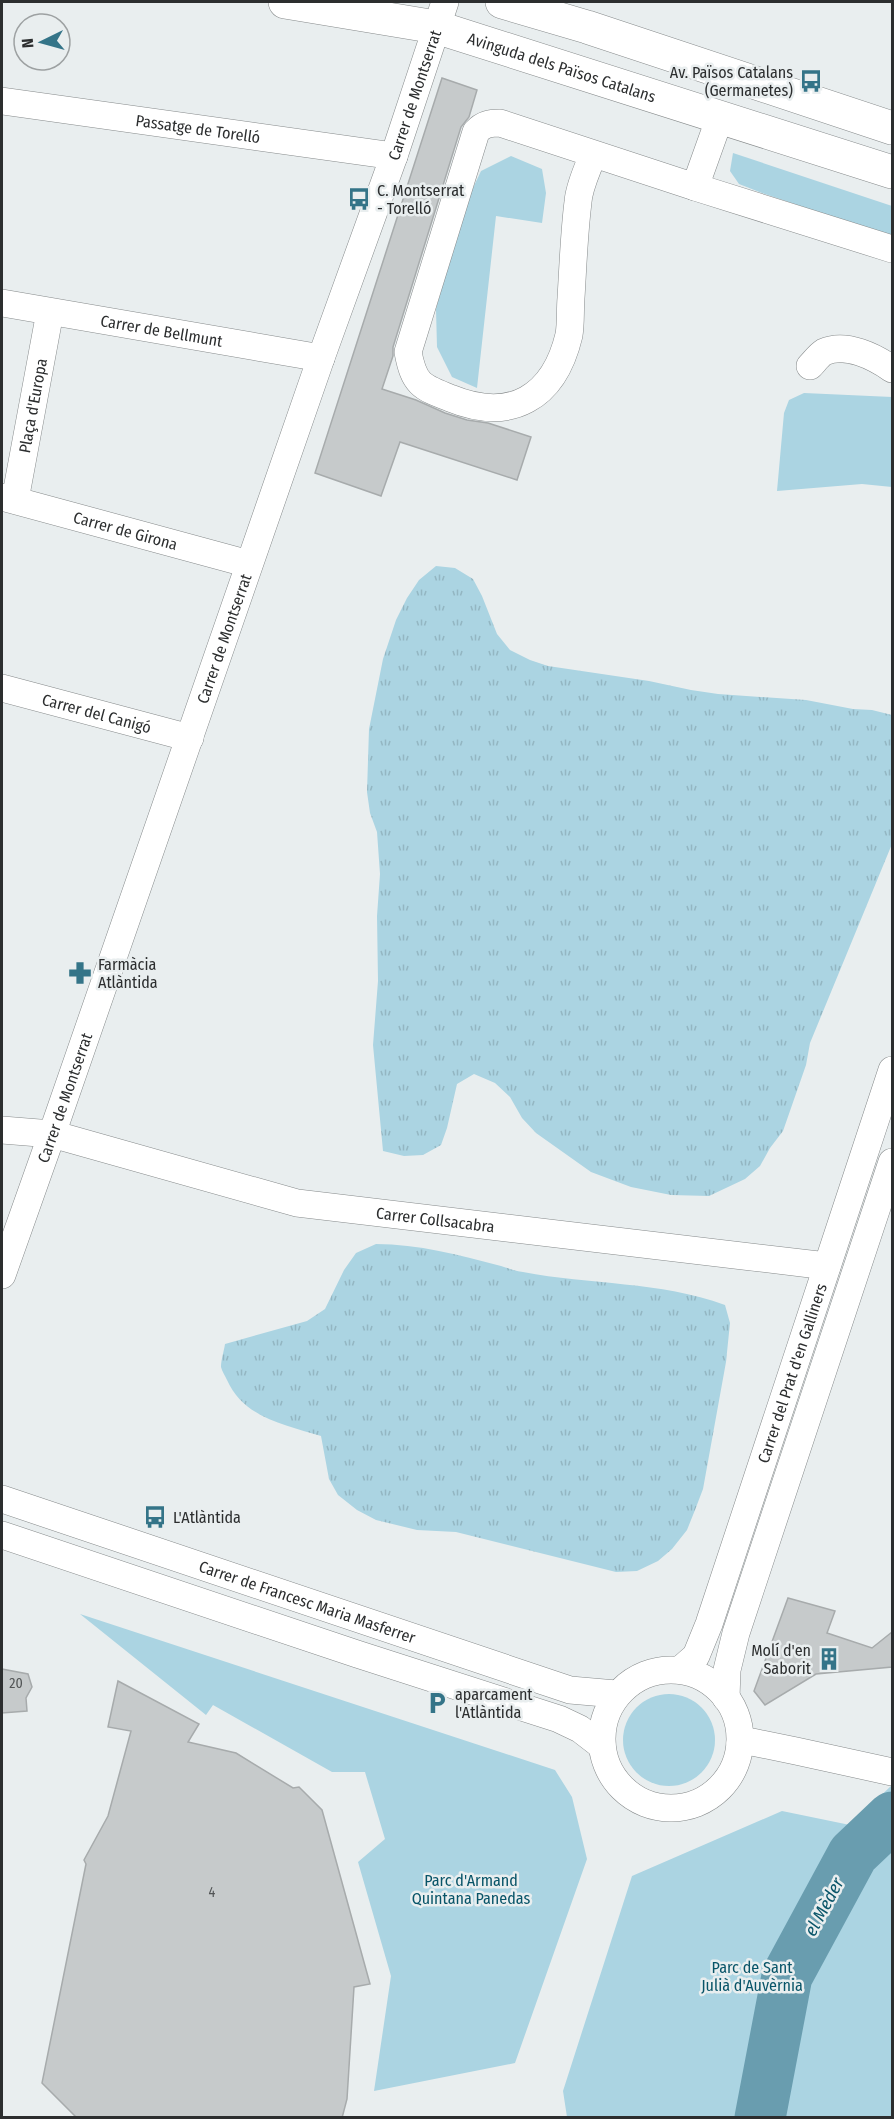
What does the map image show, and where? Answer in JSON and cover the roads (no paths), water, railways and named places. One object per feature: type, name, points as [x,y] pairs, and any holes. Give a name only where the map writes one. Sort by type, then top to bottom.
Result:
[{"type":"street","name":"Avinguda dels Països Catalans","points":[[285,2],[440,14],[720,117],[892,172]]},
{"type":"street","points":[[502,2],[587,27],[892,128]]},
{"type":"street","name":"Carrer de Montserrat","points":[[2,1275],[321,358],[394,156],[440,14]]},
{"type":"street","name":"Passatge de Torelló","points":[[2,101],[394,156]]},
{"type":"street","points":[[695,187],[720,117]]},
{"type":"street","points":[[593,154],[578,199],[569,334],[556,370],[542,389],[518,405],[494,409],[456,401],[426,389],[412,373],[408,352],[476,132],[481,126],[489,123],[500,123],[892,249]]},
{"type":"street","name":"Carrer de Bellmunt","points":[[2,303],[321,358]]},
{"type":"street","name":"Plaça d'Europa","points":[[8,498],[50,312]]},
{"type":"street","points":[[810,366],[824,352],[846,349],[874,356],[892,369]]},
{"type":"street","name":"Carrer de Girona","points":[[8,498],[249,564]]},
{"type":"street","name":"Carrer del Canigó","points":[[2,688],[190,738]]},
{"type":"street","name":"Carrer del Prat d'en Galliners","points":[[680,1670],[696,1656],[709,1624],[892,1070]]},
{"type":"street","name":"Carrer Collsacabra","points":[[2,1130],[52,1134],[297,1203],[827,1266]]},
{"type":"street","name":"Carrer del Prat d'en Galliners","points":[[726,1698],[727,1670],[736,1633],[892,1162]]},
{"type":"street","name":"Carrer de Francesc Maria Masferrer","points":[[2,1499],[570,1690],[616,1694]]},
{"type":"street","name":"Carrer de Francesc Maria Masferrer","points":[[2,1535],[560,1719],[580,1728],[602,1746]]},
{"type":"street","points":[[664,1670],[680,1670],[696,1674],[709,1681],[726,1698],[737,1719],[740,1743],[735,1766],[722,1787],[703,1802],[680,1809],[656,1808],[638,1801],[618,1785],[607,1766],[602,1746],[603,1725],[616,1694],[641,1676],[664,1670]]},
{"type":"street","points":[[740,1743],[752,1742],[785,1748],[888,1772]]},
{"type":"waterway","name":"el Mèder","points":[[760,2118],[787,1976],[853,1854],[892,1817]]},
{"type":"place","name":"Av. Països Catalans (Germanetes)","points":[[811,81]]},
{"type":"place","name":"C. Montserrat - Torelló","points":[[359,199]]},
{"type":"place","name":"Farmàcia Atlàntida","points":[[80,973]]},
{"type":"place","name":"L'Atlàntida","points":[[155,1517]]},
{"type":"place","name":"Molí d'en Saborit","points":[[829,1659]]},
{"type":"place","name":"aparcament l'Atlàntida","points":[[437,1703]]},
{"type":"park label","name":"Parc d'Armand Quintana Panedas","points":[[471,1889]]},
{"type":"park label","name":"Parc de Sant Julià d'Auvèrnia","points":[[752,1976]]}]
